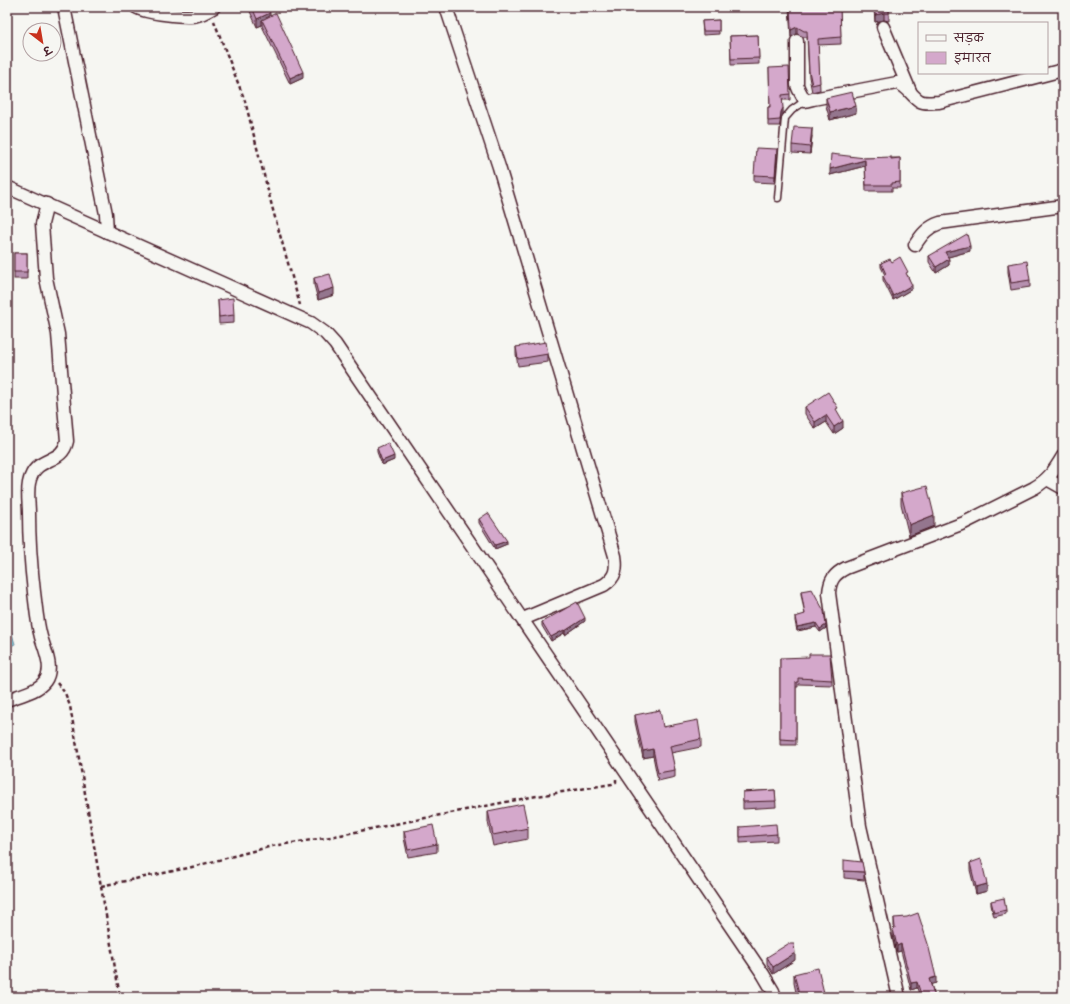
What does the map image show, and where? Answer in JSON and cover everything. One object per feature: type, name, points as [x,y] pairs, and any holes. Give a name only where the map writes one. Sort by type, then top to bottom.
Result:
[{"type":"street","points":[[64,7],[106,214],[107,232]]},
{"type":"street","points":[[136,7],[148,11],[188,16],[196,16],[212,8]]},
{"type":"street","points":[[446,7],[498,167],[617,567],[611,580],[604,585],[523,619]]},
{"type":"street","points":[[883,27],[910,92]]},
{"type":"street","points":[[798,41],[797,84],[805,101],[897,83],[901,84],[920,101],[929,103],[939,102],[1048,74]]},
{"type":"street","points":[[1048,74],[1063,70]]},
{"type":"street","points":[[7,186],[46,207],[107,232],[311,323],[335,344],[763,974],[775,997]]},
{"type":"street","points":[[915,245],[928,228],[940,222],[1063,206]]},
{"type":"street","points":[[7,700],[40,686],[45,681],[48,673],[47,658],[37,618],[30,565],[30,479],[38,466],[64,451],[67,441],[58,334],[46,278],[42,224],[46,207]]},
{"type":"street","points":[[899,997],[860,826],[829,594],[832,578],[842,570],[964,524],[1034,488],[1047,479],[1063,456]]},
{"type":"street","points":[[1047,479],[1063,488]]},
{"type":"lane","points":[[778,198],[785,118],[792,110],[805,101]]},
{"type":"path","points":[[212,8],[245,101],[274,214],[304,320]]},
{"type":"path","points":[[48,673],[65,693],[70,706],[120,997]]},
{"type":"path","points":[[101,886],[188,868],[272,846],[325,838],[531,797],[612,784],[616,782],[617,776],[624,770]]},
{"type":"water","points":[[7,617],[15,644],[7,648]]},
{"type":"building","points":[[252,7],[268,7],[270,13],[257,19]]},
{"type":"building","points":[[790,7],[840,7],[841,37],[818,39],[820,83],[812,85],[809,71],[807,31],[797,27],[791,30]]},
{"type":"building","points":[[874,7],[889,7],[889,14],[884,13],[875,15]]},
{"type":"building","points":[[276,13],[303,72],[290,78],[262,20]]},
{"type":"building","points":[[719,20],[719,31],[703,31],[702,21]]},
{"type":"building","points":[[758,35],[759,58],[731,59],[730,36]]},
{"type":"building","points":[[789,67],[790,94],[782,95],[783,108],[780,120],[768,121],[768,107],[770,107],[769,68]]},
{"type":"building","points":[[852,92],[856,106],[830,112],[826,98]]},
{"type":"building","points":[[794,127],[812,128],[810,147],[792,145]]},
{"type":"building","points":[[756,148],[777,149],[775,176],[754,175]]},
{"type":"building","points":[[831,154],[865,158],[900,158],[900,182],[892,183],[892,185],[866,185],[865,160],[830,169]]},
{"type":"building","points":[[967,234],[970,246],[945,252],[949,259],[936,267],[929,256]]},
{"type":"building","points":[[14,253],[27,253],[27,272],[14,272]]},
{"type":"building","points":[[900,257],[908,272],[906,273],[912,285],[893,296],[883,276],[886,274],[881,263],[890,259],[892,262]]},
{"type":"building","points":[[1027,261],[1030,280],[1011,283],[1008,264]]},
{"type":"building","points":[[330,274],[334,288],[318,293],[314,278]]},
{"type":"building","points":[[233,298],[234,315],[219,317],[218,300]]},
{"type":"building","points":[[546,342],[548,354],[518,359],[516,347]]},
{"type":"building","points":[[828,392],[838,408],[836,409],[843,421],[834,427],[826,415],[815,422],[805,407]]},
{"type":"building","points":[[388,443],[394,456],[382,461],[377,448]]},
{"type":"building","points":[[927,486],[934,515],[909,525],[901,493]]},
{"type":"building","points":[[488,513],[507,541],[495,545],[479,519]]},
{"type":"building","points":[[812,589],[824,611],[826,625],[820,629],[816,623],[797,627],[795,617],[805,614],[801,591]]},
{"type":"building","points":[[577,602],[585,618],[565,631],[564,630],[551,637],[542,622]]},
{"type":"building","points":[[809,654],[830,654],[832,680],[798,678],[798,682],[796,682],[796,740],[780,739],[780,658],[809,657]]},
{"type":"building","points":[[660,710],[663,727],[698,720],[701,739],[670,746],[675,770],[658,773],[653,749],[643,751],[635,715]]},
{"type":"building","points":[[775,790],[776,801],[743,802],[743,792]]},
{"type":"building","points":[[523,804],[528,828],[493,835],[488,811]]},
{"type":"building","points":[[776,824],[777,834],[740,837],[740,827]]},
{"type":"building","points":[[433,825],[437,844],[408,850],[404,831]]},
{"type":"building","points":[[981,859],[987,884],[976,887],[970,863]]},
{"type":"building","points":[[844,860],[862,862],[864,872],[844,871]]},
{"type":"building","points":[[1004,898],[1006,910],[994,913],[991,901]]},
{"type":"building","points":[[918,913],[928,944],[936,977],[929,979],[935,997],[922,997],[917,982],[911,983],[901,944],[897,946],[893,929],[895,928],[894,918],[907,917]]},
{"type":"building","points":[[788,944],[794,944],[795,953],[773,967],[767,957]]},
{"type":"building","points":[[818,968],[825,997],[800,997],[794,974]]}]
